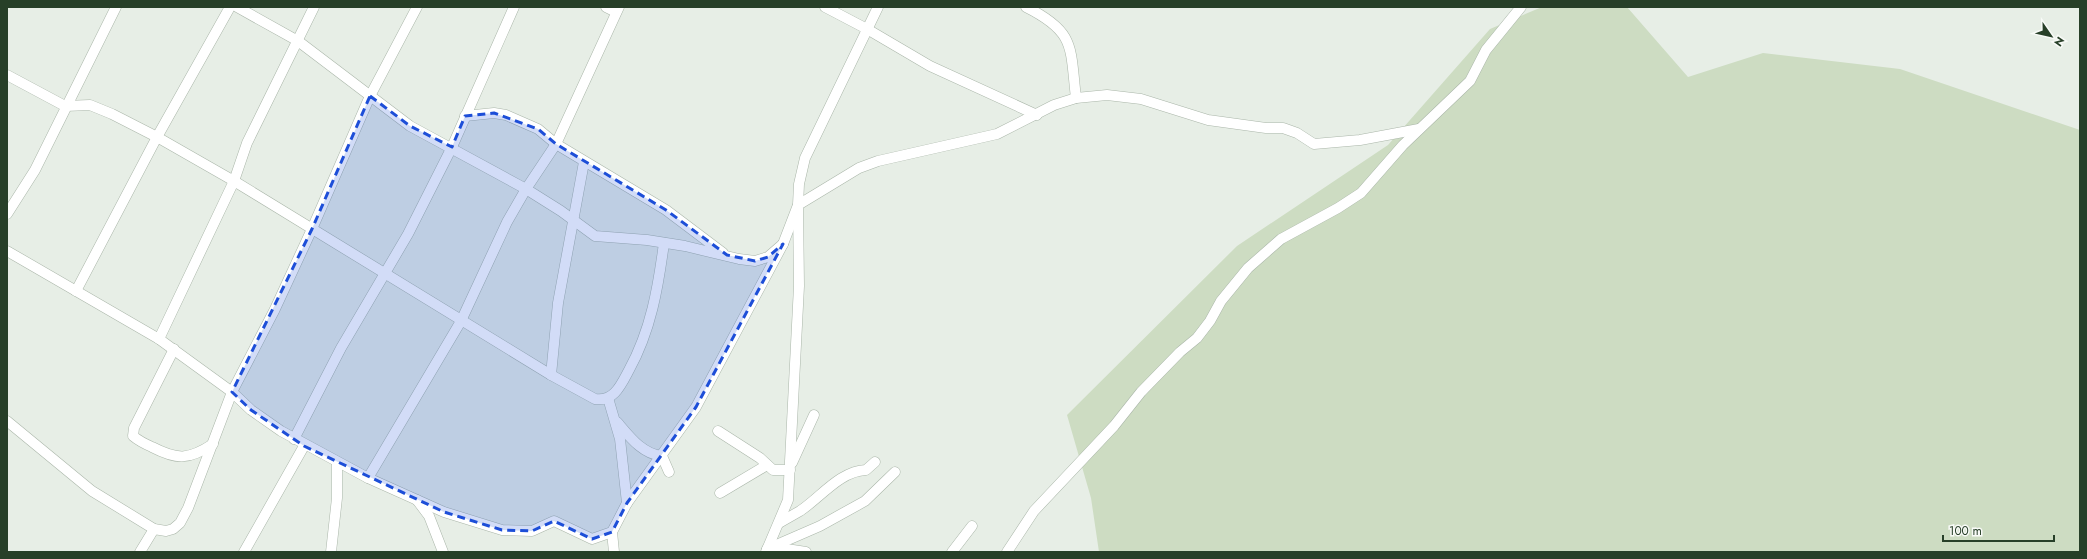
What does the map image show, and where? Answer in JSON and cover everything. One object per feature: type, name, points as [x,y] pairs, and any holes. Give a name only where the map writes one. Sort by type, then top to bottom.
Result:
[{"type":"street","points":[[7,214],[35,170],[65,106],[116,7]]},
{"type":"street","points":[[76,291],[157,138],[230,7]]},
{"type":"street","points":[[237,7],[298,41],[410,126],[452,147],[526,189],[573,220],[594,236],[609,238],[620,237],[664,243],[727,255],[739,259],[755,260],[768,257],[783,244]]},
{"type":"street","points":[[159,339],[234,181],[247,143],[314,7]]},
{"type":"street","points":[[7,421],[92,490],[154,529],[166,531],[173,529],[180,523],[188,508],[232,392],[275,309],[312,230],[370,96],[417,7]]},
{"type":"street","points":[[294,439],[341,348],[385,275],[452,147],[514,7]]},
{"type":"street","points":[[368,478],[461,320],[485,266],[526,189],[556,144],[617,10],[606,7]]},
{"type":"street","points":[[825,7],[867,29],[930,66],[1037,115]]},
{"type":"street","points":[[768,549],[788,500],[799,286],[799,184],[805,158],[878,7]]},
{"type":"street","points":[[1026,7],[1047,17],[1066,36],[1070,50],[1076,98]]},
{"type":"street","points":[[1007,552],[1034,511],[1114,426],[1141,392],[1180,352],[1197,338],[1210,322],[1221,301],[1262,254],[1281,239],[1338,208],[1361,193],[1418,130],[1424,126],[1470,81],[1486,50],[1521,7]]},
{"type":"street","points":[[7,76],[65,106],[90,105],[112,114],[157,138],[234,181],[385,275],[551,375],[595,399],[608,398],[620,388],[647,332],[658,289],[664,243]]},
{"type":"street","points":[[614,552],[612,532],[627,503],[696,407],[783,244],[798,205],[859,168],[878,161],[997,134],[1054,106],[1076,98],[1107,95],[1141,99],[1208,120],[1266,128],[1282,128],[1297,133],[1314,144],[1360,140],[1418,130]]},
{"type":"street","points":[[465,116],[494,113],[506,115],[538,128],[556,144],[584,162],[666,210],[727,255]]},
{"type":"street","points":[[551,375],[558,303],[584,162]]},
{"type":"street","points":[[7,252],[159,339],[232,392],[251,410],[280,432],[304,446],[368,478],[444,512],[502,530],[532,531],[554,521],[592,539],[612,532]]},
{"type":"street","points":[[174,350],[134,428],[133,436],[168,456],[177,457],[200,453],[213,444]]},
{"type":"street","points":[[608,398],[620,439],[627,503]]},
{"type":"street","points":[[790,469],[814,415]]},
{"type":"street","points":[[614,418],[640,447],[653,455],[662,456]]},
{"type":"street","points":[[718,431],[760,458],[773,470],[790,469]]},
{"type":"street","points":[[244,552],[304,446]]},
{"type":"street","points":[[662,456],[668,472]]},
{"type":"street","points":[[779,523],[801,510],[836,482],[858,470],[866,470],[875,462]]},
{"type":"street","points":[[332,552],[337,498],[337,463]]},
{"type":"street","points":[[720,493],[767,464]]},
{"type":"street","points":[[768,549],[820,526],[865,501],[896,472]]},
{"type":"street","points":[[417,500],[429,516],[443,552]]},
{"type":"street","points":[[952,552],[972,526]]},
{"type":"street","points":[[140,552],[154,529]]},
{"type":"street","points":[[768,549],[806,552]]},
{"type":"highlighted area","points":[[370,96],[410,126],[452,147],[465,116],[494,113],[520,121],[538,129],[556,144],[666,210],[727,255],[755,261],[768,257],[783,244],[696,407],[627,503],[612,532],[592,539],[554,521],[532,531],[502,530],[444,512],[304,446],[251,410],[232,392],[312,229]]},
{"type":"green space","points":[[1542,7],[1627,7],[1688,77],[1763,53],[1900,69],[2080,130],[2080,552],[1099,552],[1091,498],[1067,415],[1237,246],[1388,145],[1490,29]]}]
